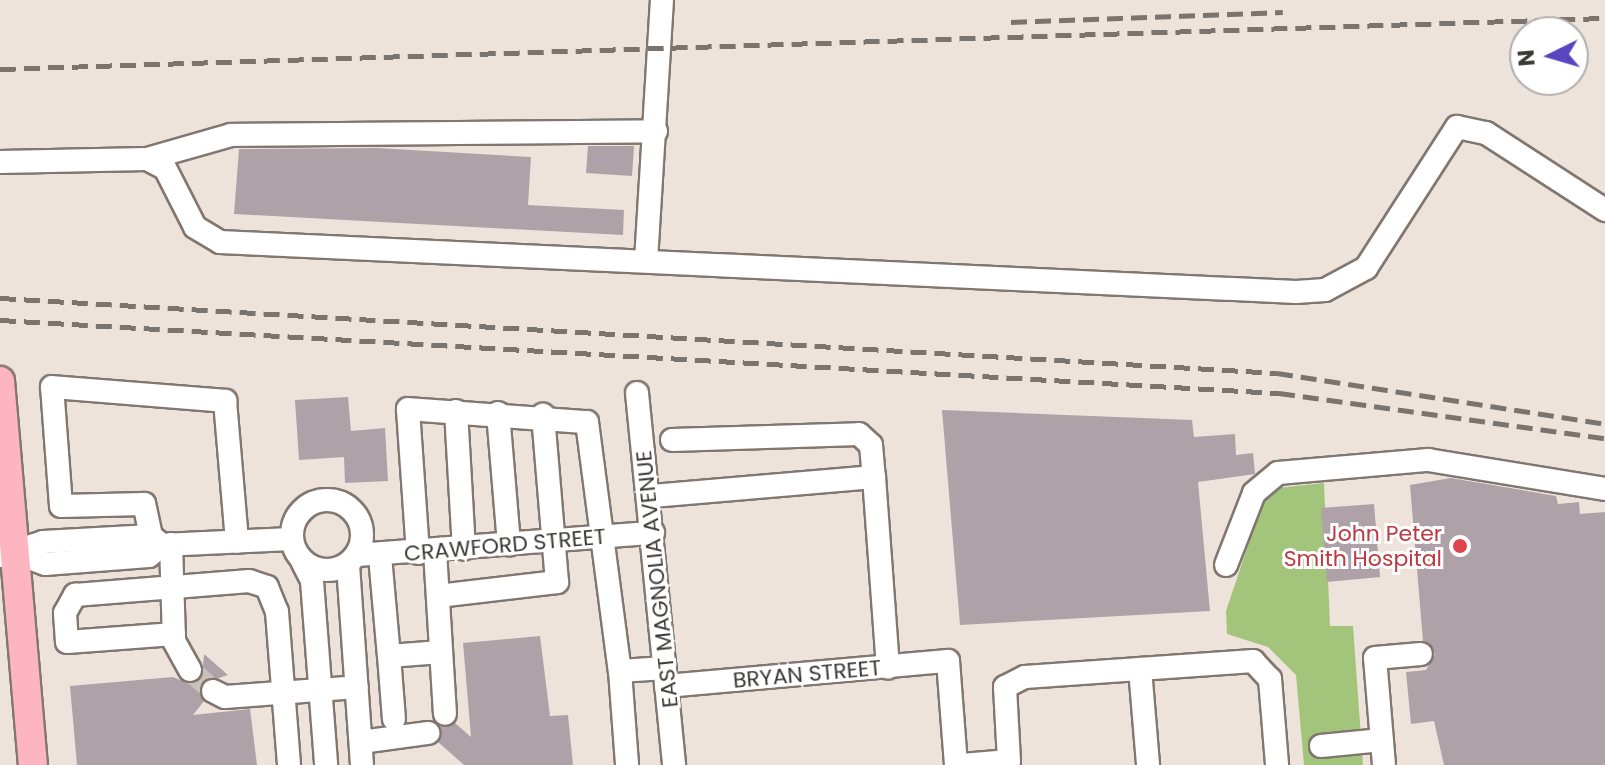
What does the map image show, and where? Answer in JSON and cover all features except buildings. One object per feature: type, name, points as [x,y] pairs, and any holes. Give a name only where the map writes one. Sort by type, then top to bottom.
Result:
[{"type":"main road","points":[[0,381],[9,555],[33,765]]},
{"type":"street","points":[[646,261],[662,0]]},
{"type":"street","points":[[147,159],[165,168],[195,227],[220,242],[1325,290],[1366,268],[1449,134],[1466,126],[1605,210]]},
{"type":"street","points":[[0,162],[147,159],[231,135],[656,131]]},
{"type":"street","points":[[190,670],[174,634],[173,587],[162,542],[144,504],[61,506],[52,387],[225,401],[237,541]]},
{"type":"street","name":"EAST MAGNOLIA AVENUE","points":[[637,393],[652,496],[674,765]]},
{"type":"street","points":[[445,714],[438,596],[427,552],[408,409],[573,417],[591,427],[606,537],[627,765]]},
{"type":"street","points":[[456,411],[464,549]]},
{"type":"street","points":[[498,413],[509,545]]},
{"type":"street","points":[[438,596],[557,582],[543,415]]},
{"type":"street","points":[[672,440],[859,434],[871,445],[888,667]]},
{"type":"street","points":[[1226,565],[1254,493],[1278,473],[1428,460],[1605,489]]},
{"type":"street","points":[[652,496],[874,477]]},
{"type":"street","points":[[326,765],[312,581],[291,539],[303,511],[336,500],[355,512],[363,533],[352,560],[362,765]]},
{"type":"street","name":"CRAWFORD STREET","points":[[352,560],[653,533]]},
{"type":"street","points":[[9,555],[45,564],[149,556],[162,542],[291,539]]},
{"type":"street","points":[[380,556],[394,719]]},
{"type":"street","points":[[302,561],[324,571],[352,560]]},
{"type":"street","points":[[174,634],[67,642],[65,613],[75,595],[173,587],[267,587],[285,693],[289,765]]},
{"type":"street","points":[[389,656],[441,652]]},
{"type":"street","points":[[1384,765],[1375,658],[1421,654]]},
{"type":"street","name":"BRYAN STREET","points":[[620,671],[665,677],[888,667],[948,661],[956,765]]},
{"type":"street","points":[[962,765],[1010,763],[1005,687],[1025,677],[1253,661],[1270,679],[1277,765]]},
{"type":"street","points":[[1140,669],[1148,765]]},
{"type":"street","points":[[213,691],[285,693],[357,687]]},
{"type":"street","points":[[361,742],[428,733]]},
{"type":"street","points":[[1321,746],[1382,740]]},
{"type":"green space","points":[[1324,483],[1330,626],[1353,626],[1363,765],[1304,765],[1296,675],[1268,647],[1227,634],[1226,611],[1267,489]]},
{"type":"tunnel","points":[[190,670],[213,691]]},
{"type":"railway","points":[[1011,22],[1283,12]]},
{"type":"railway","points":[[0,69],[1605,18]]},
{"type":"railway","points":[[0,298],[1277,373],[1605,424]]},
{"type":"railway","points":[[0,320],[1279,393],[1605,438]]},
{"type":"place","name":"John Peter Smith Hospital","points":[[1460,546]]}]
